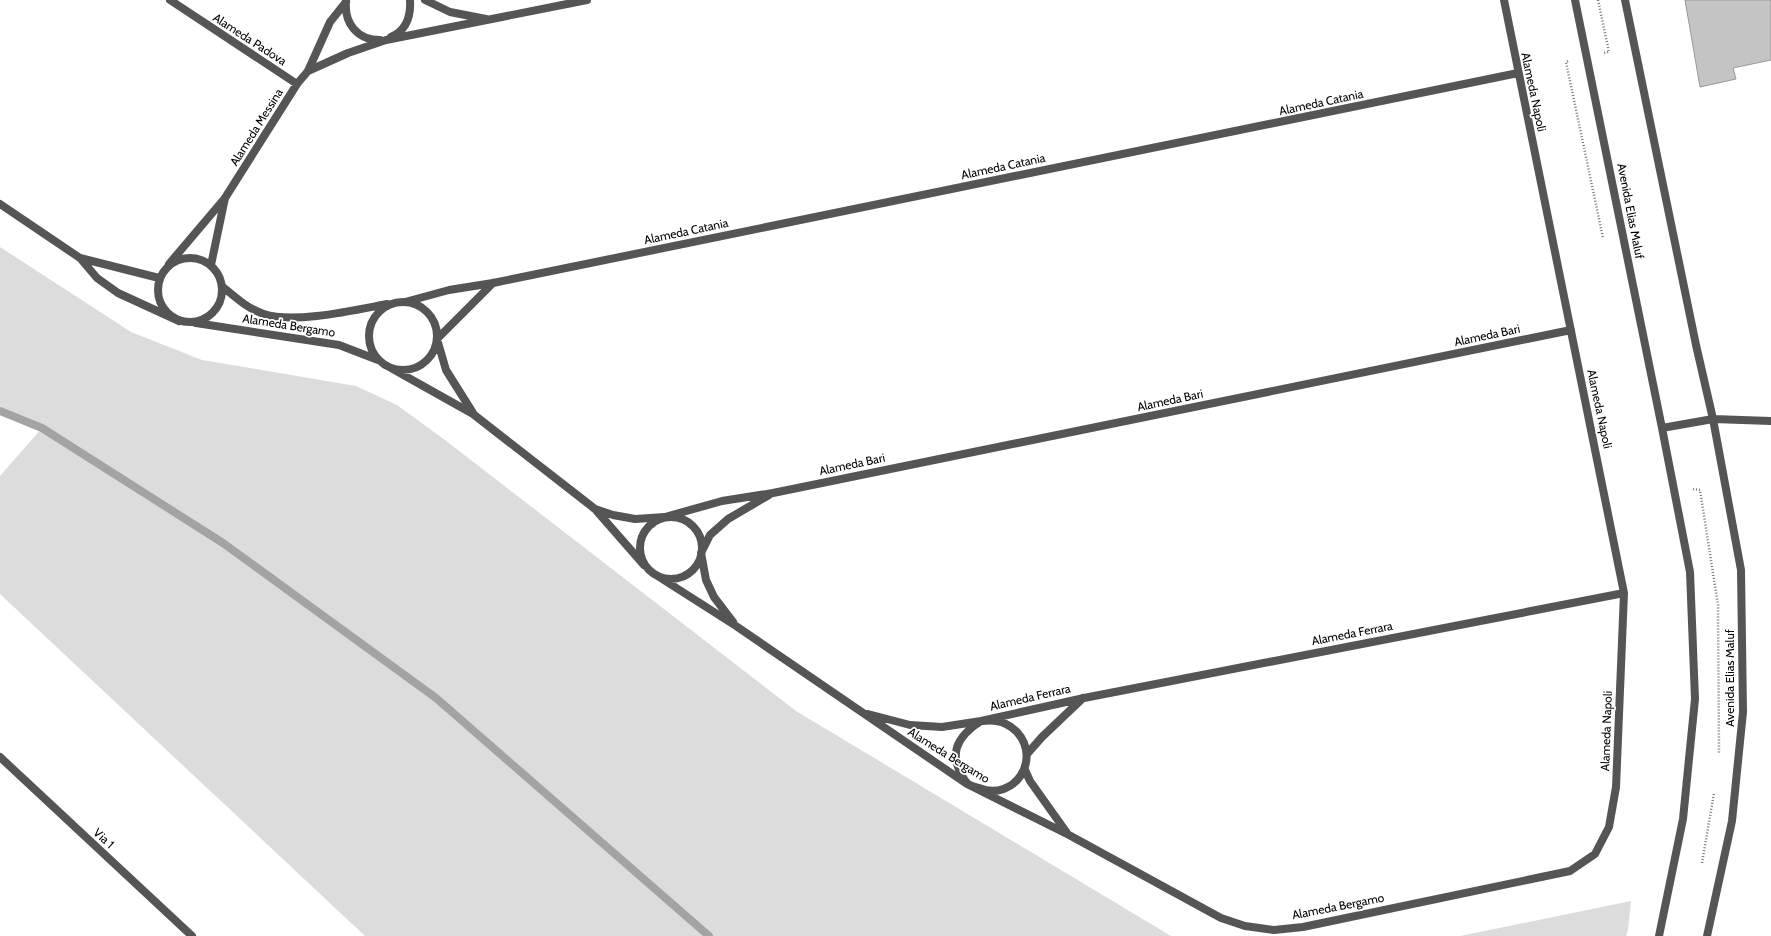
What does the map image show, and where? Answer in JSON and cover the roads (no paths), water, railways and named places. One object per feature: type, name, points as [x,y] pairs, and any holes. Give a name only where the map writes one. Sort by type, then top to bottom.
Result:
[{"type":"street","name":"Alameda Padova","points":[[170,0],[297,84]]},
{"type":"street","points":[[386,40],[398,34],[406,24],[411,12],[410,0]]},
{"type":"street","points":[[425,0],[450,12],[491,20]]},
{"type":"street","points":[[346,1],[346,15],[351,26],[360,35],[372,40],[386,40],[588,0]]},
{"type":"street","name":"Alameda Napoli","points":[[1504,0],[1624,593],[1616,787],[1609,827]]},
{"type":"street","name":"Avenida Elias Maluf","points":[[1575,0],[1690,572],[1695,699],[1683,819],[1659,936]]},
{"type":"street","name":"Avenida Elias Maluf","points":[[1625,0],[1696,345],[1713,419],[1740,570],[1743,712],[1732,821],[1708,936]]},
{"type":"street","name":"Alameda Messina","points":[[169,264],[226,198],[297,84],[308,71],[330,22],[346,1]]},
{"type":"street","name":"Alameda Messina","points":[[308,71],[348,53],[386,40]]},
{"type":"street","name":"Alameda Catania","points":[[405,302],[449,290],[493,283],[1518,73]]},
{"type":"street","name":"Alameda Messina","points":[[211,265],[226,198]]},
{"type":"street","points":[[0,204],[80,258],[97,278],[118,293],[179,321],[195,322],[210,316],[221,303],[223,287],[219,275],[211,265],[202,259],[190,257],[180,259],[169,264],[159,278],[158,296],[165,312],[179,321]]},
{"type":"street","points":[[80,258],[159,278]]},
{"type":"street","points":[[391,368],[404,370],[416,367],[427,360],[434,349],[437,339],[493,283]]},
{"type":"street","name":"Alameda Bergamo","points":[[223,287],[244,304],[264,314],[285,318],[351,310],[391,303]]},
{"type":"street","points":[[473,414],[446,370],[437,339],[436,329],[430,315],[419,306],[405,302],[391,303],[380,310],[372,320],[368,333],[370,346],[378,360],[473,414],[595,509],[644,565],[656,575],[669,579],[680,577],[690,572],[697,564],[701,553],[701,543],[697,532],[690,524],[678,518],[665,517],[635,519],[614,515],[595,509]]},
{"type":"street","name":"Alameda Bergamo","points":[[195,322],[339,345],[378,360]]},
{"type":"street","name":"Alameda Bari","points":[[665,517],[722,501],[773,493],[1571,330]]},
{"type":"street","points":[[1662,428],[1713,419],[1771,421]]},
{"type":"street","name":"Alameda Bari","points":[[701,553],[710,535],[728,519],[773,493]]},
{"type":"street","points":[[644,565],[640,550],[642,534],[653,522],[665,517]]},
{"type":"street","name":"Alameda Bergamo","points":[[701,553],[706,580],[714,597],[736,626]]},
{"type":"street","name":"Alameda Bergamo","points":[[656,575],[736,626],[968,784],[1069,835],[1221,918],[1245,926],[1274,930],[1303,926],[1570,871],[1595,854],[1609,827]]},
{"type":"street","name":"Alameda Ferrara","points":[[981,721],[1084,698],[1624,593]]},
{"type":"street","name":"Alameda Ferrara","points":[[1027,754],[1042,737],[1084,698]]},
{"type":"street","name":"Alameda Bergamo","points":[[861,712],[910,725],[942,727],[981,721]]},
{"type":"street","points":[[981,721],[998,721],[1012,727],[1023,739],[1027,754],[1025,770],[1015,783],[1001,790],[986,791],[968,784],[960,773],[956,758],[958,742],[968,729],[981,721]]},
{"type":"street","name":"Via 1","points":[[0,757],[192,936]]},
{"type":"street","name":"Alameda Bergamo","points":[[1025,770],[1030,781],[1069,835]]},
{"type":"waterway","points":[[0,411],[42,428],[223,543],[436,698],[709,936]]}]
